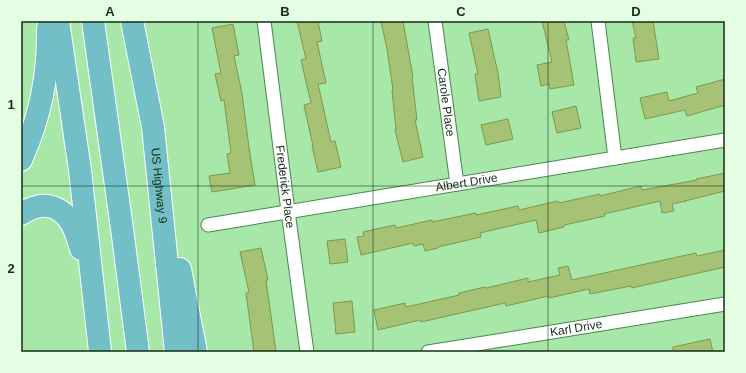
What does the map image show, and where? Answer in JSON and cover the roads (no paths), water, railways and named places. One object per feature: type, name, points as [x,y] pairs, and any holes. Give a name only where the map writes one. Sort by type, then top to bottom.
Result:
[{"type":"highway","points":[[21,160],[32,132],[43,94],[48,55],[48,21]]},
{"type":"highway","points":[[58,21],[80,170],[100,352]]},
{"type":"highway","points":[[93,21],[138,352]]},
{"type":"highway","name":"US Highway 9","points":[[132,21],[153,126],[176,352]]},
{"type":"highway","points":[[153,126],[196,352]]},
{"type":"highway","points":[[21,214],[33,207],[45,206],[54,207],[63,212],[70,221],[77,237],[95,305]]},
{"type":"street","name":"Frederick Place","points":[[264,21],[307,352]]},
{"type":"street","name":"Carole Place","points":[[435,21],[457,184]]},
{"type":"street","points":[[598,21],[615,158]]},
{"type":"street","name":"Albert Drive","points":[[208,225],[725,140]]},
{"type":"street","name":"Karl Drive","points":[[428,352],[725,304]]}]
